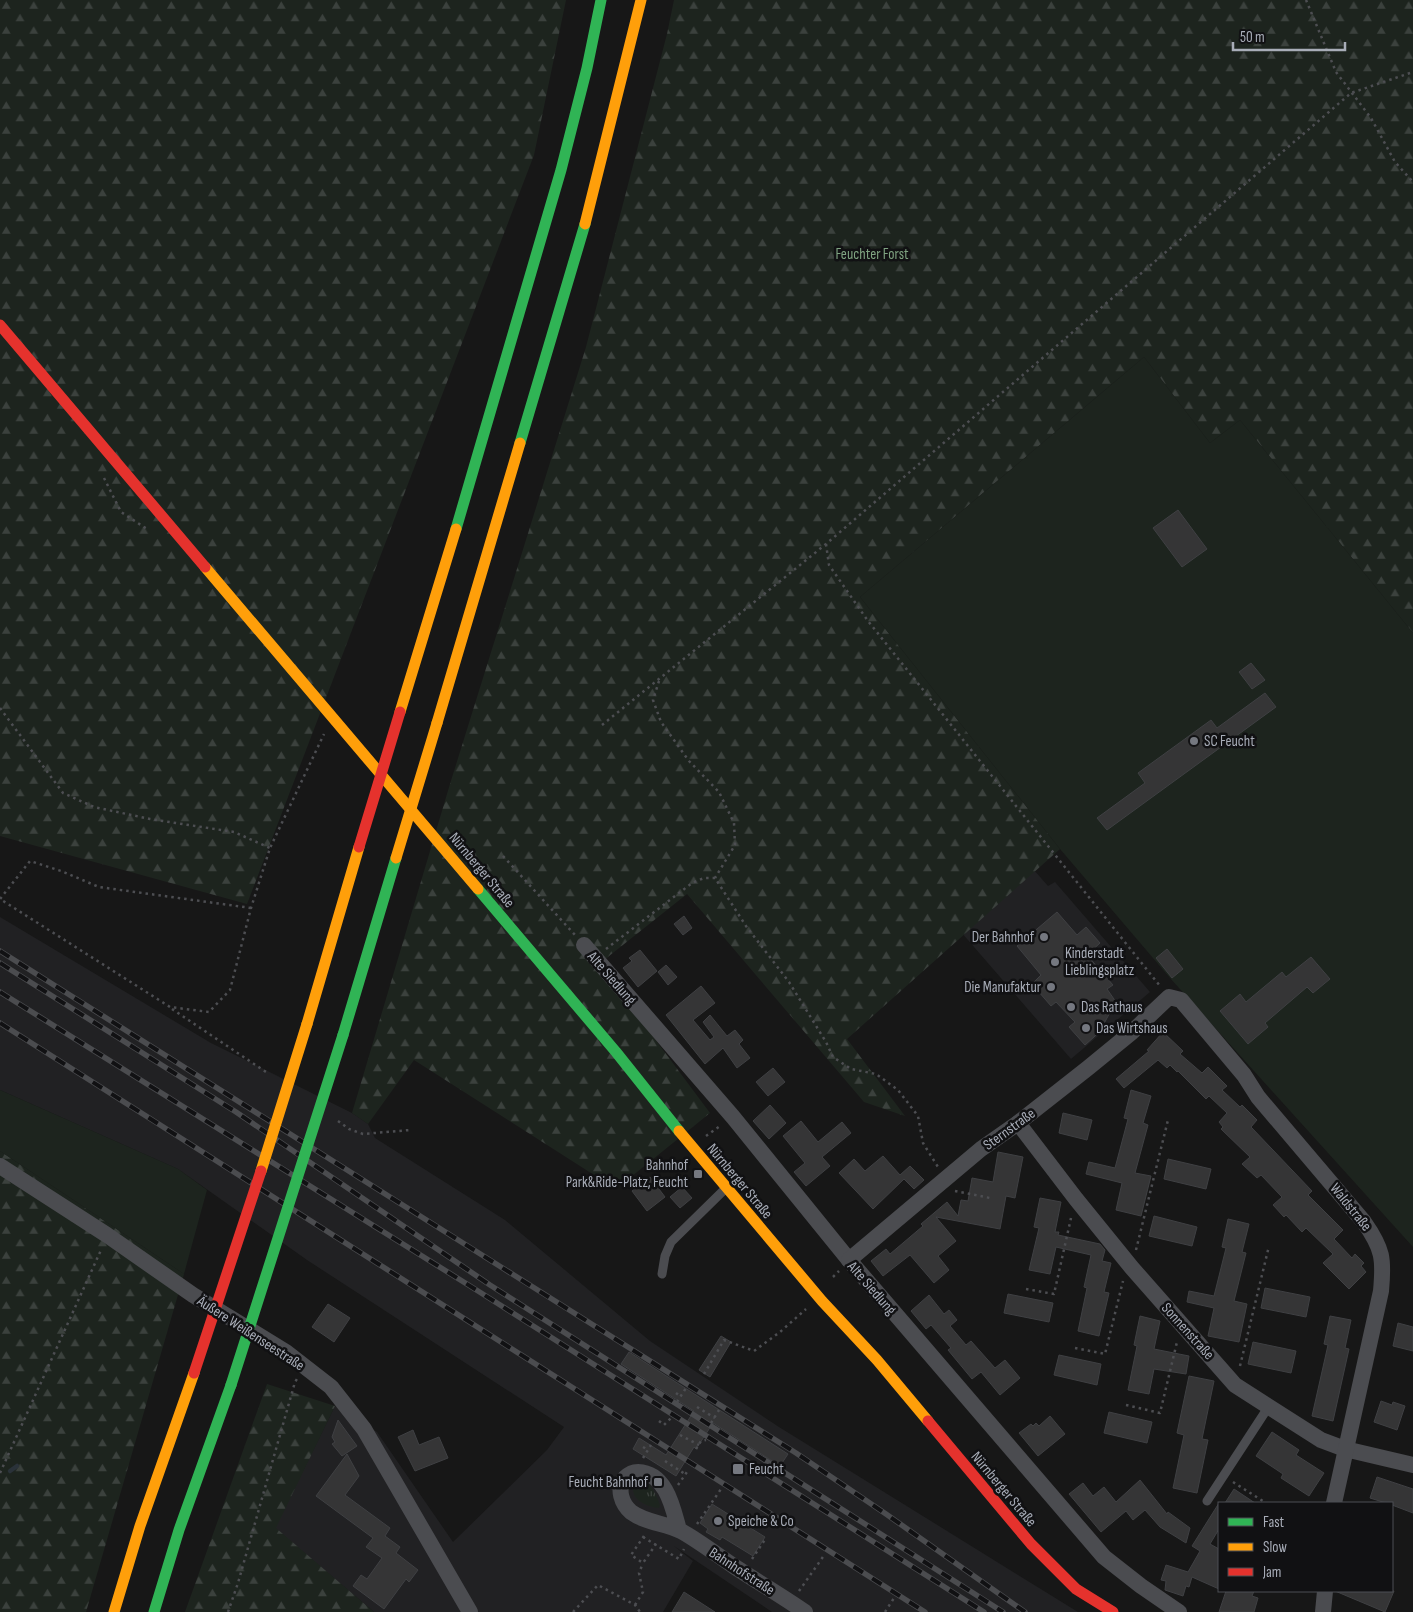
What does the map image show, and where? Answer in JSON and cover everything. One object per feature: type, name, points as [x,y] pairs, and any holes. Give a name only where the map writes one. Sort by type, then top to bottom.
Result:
[{"type":"main road","points":[[114,1612],[140,1526],[194,1373],[261,1172],[307,1024],[495,402],[571,129],[593,44],[602,0]]},
{"type":"main road","points":[[154,1612],[179,1530],[231,1385],[343,1035],[591,203],[634,33],[640,0]]},
{"type":"main road","name":"Nürnberger Straße","points":[[0,324],[338,721],[616,1052],[726,1188],[822,1300],[877,1360],[1031,1544],[1076,1589],[1113,1612]]},
{"type":"street","name":"Alte Siedlung","points":[[584,945],[739,1125],[848,1260],[1104,1557],[1140,1586],[1179,1612]]},
{"type":"street","name":"Sternstraße","points":[[848,1260],[981,1149],[1018,1123],[1132,1032],[1169,997]]},
{"type":"street","name":"Waldstraße","points":[[1169,997],[1181,1000],[1244,1075],[1258,1097],[1376,1238],[1383,1263],[1381,1291],[1334,1502]]},
{"type":"street","name":"Sonnenstraße","points":[[1018,1123],[1132,1268],[1235,1385],[1321,1440],[1345,1449],[1413,1465]]},
{"type":"street","name":"Äußere Weißenseestraße","points":[[0,1166],[108,1235],[193,1295],[286,1352],[331,1387],[364,1429],[470,1612]]},
{"type":"street","name":"Bahnhofstraße","points":[[684,1533],[805,1612]]},
{"type":"street","points":[[1323,1612],[1324,1592]]},
{"type":"lane","points":[[662,1274],[665,1256],[671,1242],[726,1188]]},
{"type":"lane","points":[[1207,1501],[1269,1406]]},
{"type":"path","points":[[1306,0],[1336,72],[1371,118],[1396,162],[1413,182]]},
{"type":"path","points":[[602,725],[826,544],[1351,93],[1413,72]]},
{"type":"path","points":[[826,544],[829,565],[868,621],[1169,997]]},
{"type":"path","points":[[660,680],[654,700],[661,722],[689,761],[719,792],[734,823],[735,844],[715,878]]},
{"type":"path","points":[[0,708],[63,793],[94,807],[150,819],[234,832],[270,848]]},
{"type":"path","points":[[170,1007],[208,1012],[230,990],[251,908],[270,848],[325,730],[338,721]]},
{"type":"path","points":[[503,856],[584,945]]},
{"type":"path","points":[[251,908],[99,887],[61,871],[30,861],[0,899],[170,1007],[269,1074]]},
{"type":"path","points":[[595,958],[692,883],[704,878],[715,878]]},
{"type":"path","points":[[715,878],[746,926],[789,982],[826,1042],[833,1057],[851,1069],[876,1074],[898,1090],[918,1116],[923,1143],[943,1181],[945,1189],[990,1198]]},
{"type":"path","points":[[333,1118],[350,1129],[363,1134],[410,1130]]},
{"type":"path","points":[[1143,1196],[1149,1198]]},
{"type":"path","points":[[1026,1289],[1054,1294],[1076,1199]]},
{"type":"path","points":[[0,1473],[108,1235]]},
{"type":"path","points":[[1235,1385],[1269,1246]]},
{"type":"path","points":[[704,1374],[724,1340],[754,1351],[780,1332],[806,1309]]},
{"type":"path","points":[[1126,1405],[1160,1413],[1179,1334],[1184,1327]]},
{"type":"path","points":[[228,1612],[295,1382],[307,1369]]},
{"type":"path","points":[[677,1402],[686,1388]]},
{"type":"path","points":[[676,1393],[681,1397]]},
{"type":"path","points":[[697,1406],[715,1418]]},
{"type":"path","points":[[711,1423],[719,1410]]},
{"type":"path","points":[[663,1429],[664,1424],[671,1418]]},
{"type":"path","points":[[659,1421],[664,1424]]},
{"type":"path","points":[[680,1435],[699,1445]]},
{"type":"path","points":[[696,1450],[701,1441],[706,1440]]},
{"type":"path","points":[[642,1459],[652,1445]]},
{"type":"path","points":[[643,1447],[648,1450]]},
{"type":"path","points":[[665,1461],[686,1474]]},
{"type":"path","points":[[680,1483],[689,1468]]},
{"type":"path","points":[[1224,1476],[1264,1502]]},
{"type":"path","points":[[643,1563],[631,1555],[643,1537],[679,1559],[684,1533],[721,1489]]},
{"type":"path","points":[[743,1572],[766,1538]]},
{"type":"path","points":[[635,1605],[643,1592],[639,1574],[643,1563],[656,1544]]},
{"type":"path","points":[[791,1603],[825,1554]]},
{"type":"path","points":[[573,1612],[598,1585],[635,1605],[640,1612]]},
{"type":"path","points":[[886,1612],[894,1598]]},
{"type":"shaded area","name":"Kinderstadt Lieblingsplatz","points":[[1034,870],[1048,886],[1055,882],[1150,992],[1071,1059],[961,932]]},
{"type":"shaded area","points":[[0,917],[211,1043],[352,1113],[368,1124],[375,1138],[505,1220],[650,1341],[779,1427],[1078,1612],[772,1612],[674,1546],[693,1561],[663,1612],[374,1612],[275,1528],[335,1406],[377,1432],[453,1542],[547,1450],[564,1427],[307,1260],[178,1169],[0,1090]]},
{"type":"green space","points":[[0,0],[566,0],[534,155],[247,904],[0,836]]},
{"type":"green space","name":"Feuchter Forst","points":[[674,0],[1413,0],[1413,633],[1240,420],[1210,443],[1144,357],[860,597],[1060,849],[847,1039],[905,1116],[864,1102],[687,894],[599,964],[710,1113],[616,1189],[414,1060],[368,1124],[352,1113],[450,784],[586,347],[667,34]]},
{"type":"green space","name":"SC Feucht","points":[[1144,357],[1210,443],[1240,420],[1413,633],[1413,1247],[1170,978],[1060,849],[860,597]]},
{"type":"green space","points":[[0,1090],[178,1169],[207,1190],[184,1274],[0,1151]]},
{"type":"green space","points":[[0,1151],[184,1274],[86,1612],[0,1612]]},
{"type":"green space","points":[[267,1384],[335,1406],[276,1528],[374,1612],[185,1612]]},
{"type":"green space","points":[[643,1480],[654,1491],[660,1505],[659,1508],[644,1504],[636,1497],[633,1488],[635,1483]]},
{"type":"building","points":[[1178,510],[1207,549],[1182,567],[1153,528]]},
{"type":"building","points":[[1251,663],[1265,680],[1252,689],[1239,672]]},
{"type":"building","points":[[1265,693],[1276,707],[1107,830],[1097,818],[1145,783],[1138,773],[1211,720],[1217,728]]},
{"type":"building","points":[[1057,912],[1077,935],[1086,927],[1100,943],[1087,955],[1113,985],[1107,989],[1116,1002],[1102,1027],[1104,1028],[1085,1045],[1069,1027],[1075,1022],[1056,1002],[1051,1006],[1032,984],[1041,975],[1017,946]]},
{"type":"building","points":[[684,916],[692,928],[683,935],[674,924]]},
{"type":"building","points":[[1167,949],[1183,969],[1172,978],[1156,958]]},
{"type":"building","points":[[640,950],[657,971],[638,987],[623,968],[632,961],[629,958]]},
{"type":"building","points":[[1311,957],[1330,979],[1313,993],[1307,987],[1265,1023],[1268,1027],[1248,1044],[1220,1011],[1240,994],[1246,1002],[1282,972],[1286,977]]},
{"type":"building","points":[[666,965],[677,977],[668,985],[658,972]]},
{"type":"building","points":[[701,986],[715,1003],[693,1020],[710,1040],[714,1037],[703,1022],[710,1015],[727,1036],[735,1030],[743,1040],[739,1044],[750,1058],[737,1068],[723,1048],[705,1064],[666,1015]]},
{"type":"building","points":[[1163,1032],[1183,1051],[1180,1054],[1202,1073],[1208,1067],[1227,1086],[1222,1090],[1240,1107],[1242,1105],[1257,1120],[1251,1127],[1312,1191],[1308,1195],[1343,1230],[1334,1239],[1352,1258],[1355,1254],[1364,1263],[1361,1266],[1366,1272],[1349,1289],[1323,1263],[1333,1254],[1306,1228],[1302,1232],[1286,1215],[1284,1217],[1273,1205],[1282,1197],[1261,1175],[1257,1178],[1242,1164],[1250,1157],[1221,1129],[1223,1127],[1219,1122],[1227,1113],[1209,1096],[1206,1099],[1178,1071],[1170,1065],[1167,1068],[1158,1060],[1124,1088],[1116,1079],[1149,1051],[1147,1050]]},
{"type":"building","points":[[773,1068],[785,1082],[768,1096],[756,1082]]},
{"type":"building","points":[[1131,1090],[1151,1096],[1143,1123],[1148,1125],[1135,1173],[1151,1176],[1141,1216],[1116,1210],[1122,1183],[1086,1174],[1089,1162],[1115,1168],[1128,1119],[1124,1118]]},
{"type":"building","points":[[770,1105],[786,1123],[769,1139],[753,1121]]},
{"type":"building","points":[[1063,1113],[1092,1120],[1087,1140],[1059,1133]]},
{"type":"building","points":[[801,1121],[818,1142],[842,1122],[851,1133],[822,1157],[830,1166],[806,1186],[794,1172],[805,1163],[783,1136]]},
{"type":"building","points":[[998,1152],[1023,1157],[1015,1198],[1006,1196],[1000,1229],[936,1217],[956,1241],[938,1256],[949,1270],[934,1283],[910,1255],[883,1276],[871,1261],[886,1249],[890,1254],[923,1226],[921,1224],[947,1202],[958,1216],[961,1200],[968,1201],[972,1178],[993,1182]]},
{"type":"building","points":[[883,1156],[900,1175],[910,1166],[924,1180],[914,1189],[904,1179],[873,1209],[839,1173],[854,1159],[865,1171]]},
{"type":"building","points":[[1168,1159],[1211,1169],[1206,1189],[1164,1179]]},
{"type":"building","points":[[650,1177],[665,1197],[647,1211],[632,1191]]},
{"type":"building","points":[[682,1187],[692,1198],[680,1208],[670,1197]]},
{"type":"building","points":[[1040,1198],[1061,1202],[1055,1232],[1059,1232],[1058,1235],[1100,1244],[1105,1250],[1102,1261],[1111,1263],[1104,1292],[1109,1293],[1099,1336],[1078,1331],[1087,1288],[1084,1287],[1091,1255],[1056,1247],[1050,1274],[1029,1270],[1039,1228],[1034,1227]]},
{"type":"building","points":[[1154,1216],[1197,1227],[1192,1246],[1149,1236]]},
{"type":"building","points":[[1228,1219],[1249,1224],[1242,1252],[1246,1253],[1234,1301],[1247,1304],[1239,1342],[1208,1336],[1214,1308],[1187,1302],[1189,1291],[1214,1296],[1226,1248],[1222,1247]]},
{"type":"building","points":[[1265,1288],[1310,1297],[1306,1317],[1261,1308]]},
{"type":"building","points":[[1008,1294],[1053,1303],[1049,1322],[1004,1313]]},
{"type":"building","points":[[929,1295],[944,1314],[949,1310],[957,1320],[950,1326],[966,1345],[971,1341],[995,1368],[1005,1360],[1020,1378],[1000,1395],[981,1372],[972,1379],[948,1350],[951,1348],[931,1325],[926,1329],[911,1311]]},
{"type":"building","points":[[328,1304],[350,1318],[334,1342],[312,1327]]},
{"type":"building","points":[[1140,1316],[1160,1321],[1154,1349],[1189,1356],[1186,1374],[1154,1369],[1149,1394],[1128,1390],[1137,1346],[1134,1345]]},
{"type":"building","points":[[1330,1316],[1351,1320],[1345,1348],[1349,1349],[1333,1421],[1312,1416],[1328,1345],[1324,1344]]},
{"type":"building","points":[[1398,1323],[1413,1327],[1413,1351],[1393,1346]]},
{"type":"building","points":[[721,1336],[731,1342],[710,1377],[699,1370]]},
{"type":"building","points":[[1253,1342],[1296,1351],[1291,1373],[1248,1364]]},
{"type":"building","points":[[629,1352],[788,1454],[780,1466],[713,1423],[696,1449],[694,1447],[676,1476],[633,1449],[639,1438],[666,1455],[694,1411],[621,1364]]},
{"type":"building","points":[[1059,1355],[1101,1364],[1097,1385],[1054,1375]]},
{"type":"building","points":[[1189,1376],[1214,1381],[1202,1439],[1208,1440],[1197,1493],[1173,1488],[1184,1435],[1177,1433]]},
{"type":"building","points":[[1381,1401],[1392,1405],[1393,1402],[1405,1406],[1397,1430],[1374,1422]]},
{"type":"building","points":[[1109,1412],[1152,1422],[1147,1443],[1104,1433]]},
{"type":"building","points":[[1050,1416],[1065,1434],[1038,1456],[1019,1433],[1031,1424],[1033,1426],[1036,1423],[1039,1426]]},
{"type":"building","points":[[338,1420],[357,1446],[342,1456],[332,1444],[335,1442],[332,1437]]},
{"type":"building","points":[[413,1430],[419,1445],[439,1437],[448,1458],[415,1471],[398,1437]]},
{"type":"building","points":[[1272,1432],[1299,1450],[1296,1455],[1324,1473],[1309,1496],[1281,1478],[1283,1474],[1256,1456]]},
{"type":"building","points":[[347,1454],[359,1476],[345,1495],[390,1528],[385,1536],[400,1547],[396,1553],[418,1570],[409,1582],[406,1579],[384,1609],[353,1586],[361,1575],[367,1579],[382,1558],[366,1547],[373,1538],[316,1496]]},
{"type":"building","points":[[1377,1477],[1413,1489],[1413,1513],[1393,1505],[1393,1502],[1383,1502],[1370,1498]]},
{"type":"building","points":[[1140,1480],[1167,1514],[1168,1512],[1190,1528],[1186,1543],[1160,1527],[1145,1510],[1133,1520],[1126,1511],[1101,1532],[1069,1494],[1083,1483],[1093,1496],[1104,1487],[1116,1502]]},
{"type":"building","points":[[1234,1489],[1254,1502],[1226,1502]]},
{"type":"building","points":[[712,1504],[765,1537],[753,1556],[722,1537],[720,1540],[706,1532],[708,1529],[700,1523]]},
{"type":"building","points":[[1218,1505],[1218,1531],[1210,1544],[1218,1548],[1218,1589],[1192,1577],[1189,1587],[1186,1586],[1183,1596],[1165,1590],[1166,1581],[1161,1580],[1166,1565],[1188,1572],[1200,1551],[1192,1546]]},
{"type":"building","points":[[1394,1591],[1385,1612],[1337,1592]]},
{"type":"building","points":[[684,1592],[715,1612],[672,1612]]},
{"type":"building","points":[[1226,1592],[1254,1592],[1252,1596],[1258,1598],[1254,1612],[1219,1612]]},
{"type":"waterway","points":[[10,1471],[17,1466]]},
{"type":"railway","points":[[0,951],[796,1453],[1025,1612]]},
{"type":"railway","points":[[0,963],[236,1112],[490,1285],[1003,1612]]},
{"type":"railway","points":[[0,992],[478,1291],[984,1612]]},
{"type":"railway","points":[[0,1023],[925,1612]]},
{"type":"traffic: fast","points":[[456,529],[561,170],[587,68],[601,0]]},
{"type":"traffic: fast","points":[[520,443],[585,224]]},
{"type":"traffic: fast","points":[[343,1035],[396,858]]},
{"type":"traffic: fast","points":[[478,889],[616,1052],[679,1131]]},
{"type":"traffic: fast","points":[[231,1385],[343,1035]]},
{"type":"traffic: fast","points":[[154,1612],[179,1530],[231,1385]]},
{"type":"traffic: slow","points":[[585,224],[641,0]]},
{"type":"traffic: slow","points":[[437,723],[520,443]]},
{"type":"traffic: slow","points":[[400,712],[456,529]]},
{"type":"traffic: slow","points":[[205,567],[478,889]]},
{"type":"traffic: slow","points":[[396,858],[437,723]]},
{"type":"traffic: slow","points":[[307,1024],[359,847]]},
{"type":"traffic: slow","points":[[261,1171],[307,1024]]},
{"type":"traffic: slow","points":[[679,1131],[822,1301],[877,1360],[928,1421]]},
{"type":"traffic: slow","points":[[114,1612],[140,1526],[194,1373]]},
{"type":"traffic: jam","points":[[0,325],[205,567]]},
{"type":"traffic: jam","points":[[359,847],[400,712]]},
{"type":"traffic: jam","points":[[194,1373],[261,1171]]},
{"type":"traffic: jam","points":[[928,1421],[1031,1544],[1076,1589],[1113,1612]]},
{"type":"place","name":"SC Feucht","points":[[1194,741]]},
{"type":"place","name":"Der Bahnhof","points":[[1044,937]]},
{"type":"place","name":"Kinderstadt Lieblingsplatz","points":[[1055,962]]},
{"type":"place","name":"Die Manufaktur","points":[[1051,987]]},
{"type":"place","name":"Das Rathaus","points":[[1071,1007]]},
{"type":"place","name":"Das Wirtshaus","points":[[1086,1028]]},
{"type":"place","name":"Bahnhof Park&Ride-Platz, Feucht","points":[[698,1174]]},
{"type":"place","name":"Feucht","points":[[738,1469]]},
{"type":"place","name":"Feucht Bahnhof","points":[[658,1482]]},
{"type":"place","name":"Speiche & Co","points":[[718,1521]]}]
